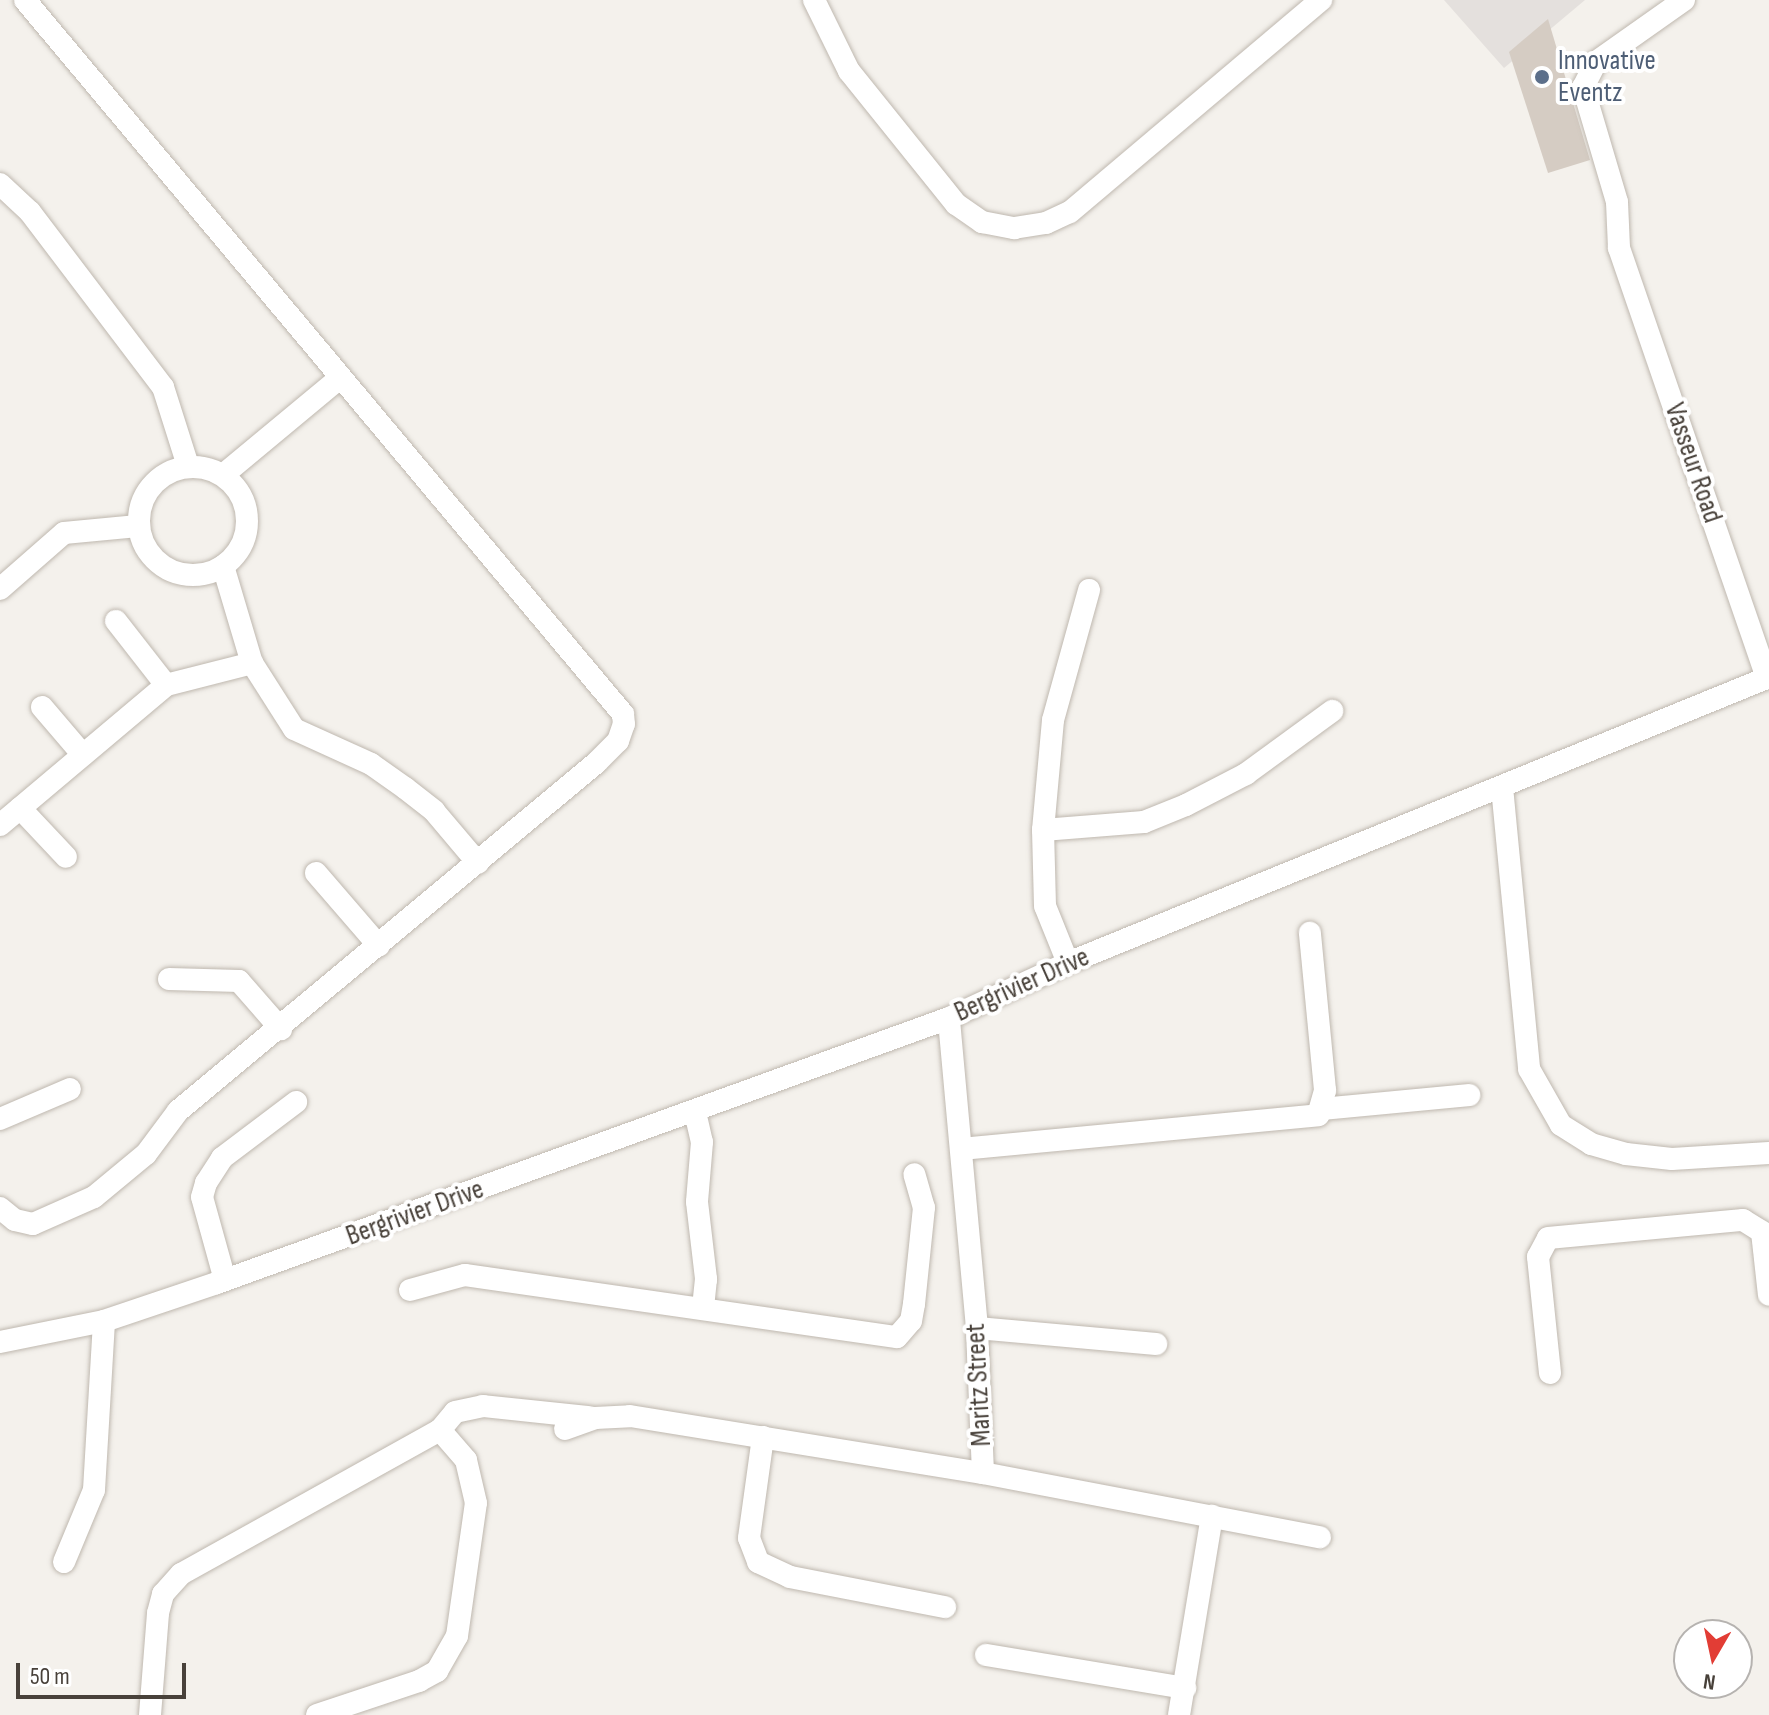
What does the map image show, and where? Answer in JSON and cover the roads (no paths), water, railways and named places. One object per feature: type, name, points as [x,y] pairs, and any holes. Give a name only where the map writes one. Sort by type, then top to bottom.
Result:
[{"type":"street","points":[[0,1208],[15,1220],[33,1224],[94,1197],[146,1154],[178,1111],[281,1029],[618,741],[623,714],[25,0]]},
{"type":"street","points":[[814,0],[849,71],[956,204],[982,222],[1014,228],[1046,223],[1070,212],[1321,0]]},
{"type":"street","name":"Vasseur Road","points":[[1502,787],[1768,677],[1619,248],[1617,202],[1583,87],[1596,62],[1684,0]]},
{"type":"street","points":[[0,184],[30,212],[163,387],[188,466]]},
{"type":"street","points":[[223,475],[340,378]]},
{"type":"street","points":[[188,466],[223,475],[236,487],[248,520],[245,538],[223,566],[189,575],[171,571],[145,547],[138,526],[144,495],[155,481],[188,466]]},
{"type":"street","points":[[0,589],[64,533],[138,526]]},
{"type":"street","points":[[223,566],[252,663],[294,729],[371,764],[405,788],[434,811],[478,863]]},
{"type":"street","points":[[1068,963],[1045,906],[1043,830],[1053,720],[1089,590]]},
{"type":"street","points":[[116,621],[166,685]]},
{"type":"street","points":[[0,825],[166,685],[252,663]]},
{"type":"street","points":[[42,707],[83,755]]},
{"type":"street","points":[[1043,830],[1144,822],[1186,805],[1246,774],[1332,711]]},
{"type":"street","points":[[1502,787],[1529,1069],[1561,1125],[1591,1144],[1626,1154],[1672,1159],[1769,1153]]},
{"type":"street","name":"Bergrivier Drive","points":[[0,1342],[104,1321],[695,1112],[949,1018],[1068,963],[1502,787]]},
{"type":"street","points":[[20,808],[66,857]]},
{"type":"street","points":[[316,873],[379,946]]},
{"type":"street","points":[[1310,933],[1322,1109]]},
{"type":"street","points":[[169,979],[239,981],[281,1029]]},
{"type":"street","name":"Maritz Street","points":[[565,1429],[595,1418],[630,1416],[983,1473],[977,1328],[949,1018]]},
{"type":"street","points":[[0,1119],[70,1089]]},
{"type":"street","points":[[961,1149],[1310,1119],[1322,1109],[1469,1095]]},
{"type":"street","points":[[225,1280],[202,1197],[206,1183],[222,1158],[296,1102]]},
{"type":"street","points":[[695,1112],[702,1142],[697,1202],[706,1279],[703,1307]]},
{"type":"street","points":[[410,1290],[465,1275],[897,1337],[911,1321],[922,1222],[922,1188],[914,1174]]},
{"type":"street","points":[[1550,1373],[1538,1257],[1548,1238],[1743,1220],[1762,1232],[1769,1295]]},
{"type":"street","points":[[64,1562],[94,1490],[104,1321]]},
{"type":"street","points":[[977,1328],[1156,1344]]},
{"type":"street","points":[[150,1715],[158,1613],[170,1584],[440,1430],[455,1412],[483,1406],[595,1418]]},
{"type":"street","points":[[317,1715],[419,1681],[437,1671],[457,1636],[476,1503],[466,1460],[440,1430]]},
{"type":"street","points":[[763,1437],[749,1538],[758,1562],[790,1577],[945,1607]]},
{"type":"street","points":[[983,1473],[1320,1537]]},
{"type":"street","points":[[1179,1715],[1212,1516]]},
{"type":"street","points":[[986,1655],[1185,1688]]},
{"type":"place","name":"Innovative Eventz","points":[[1542,77]]}]
